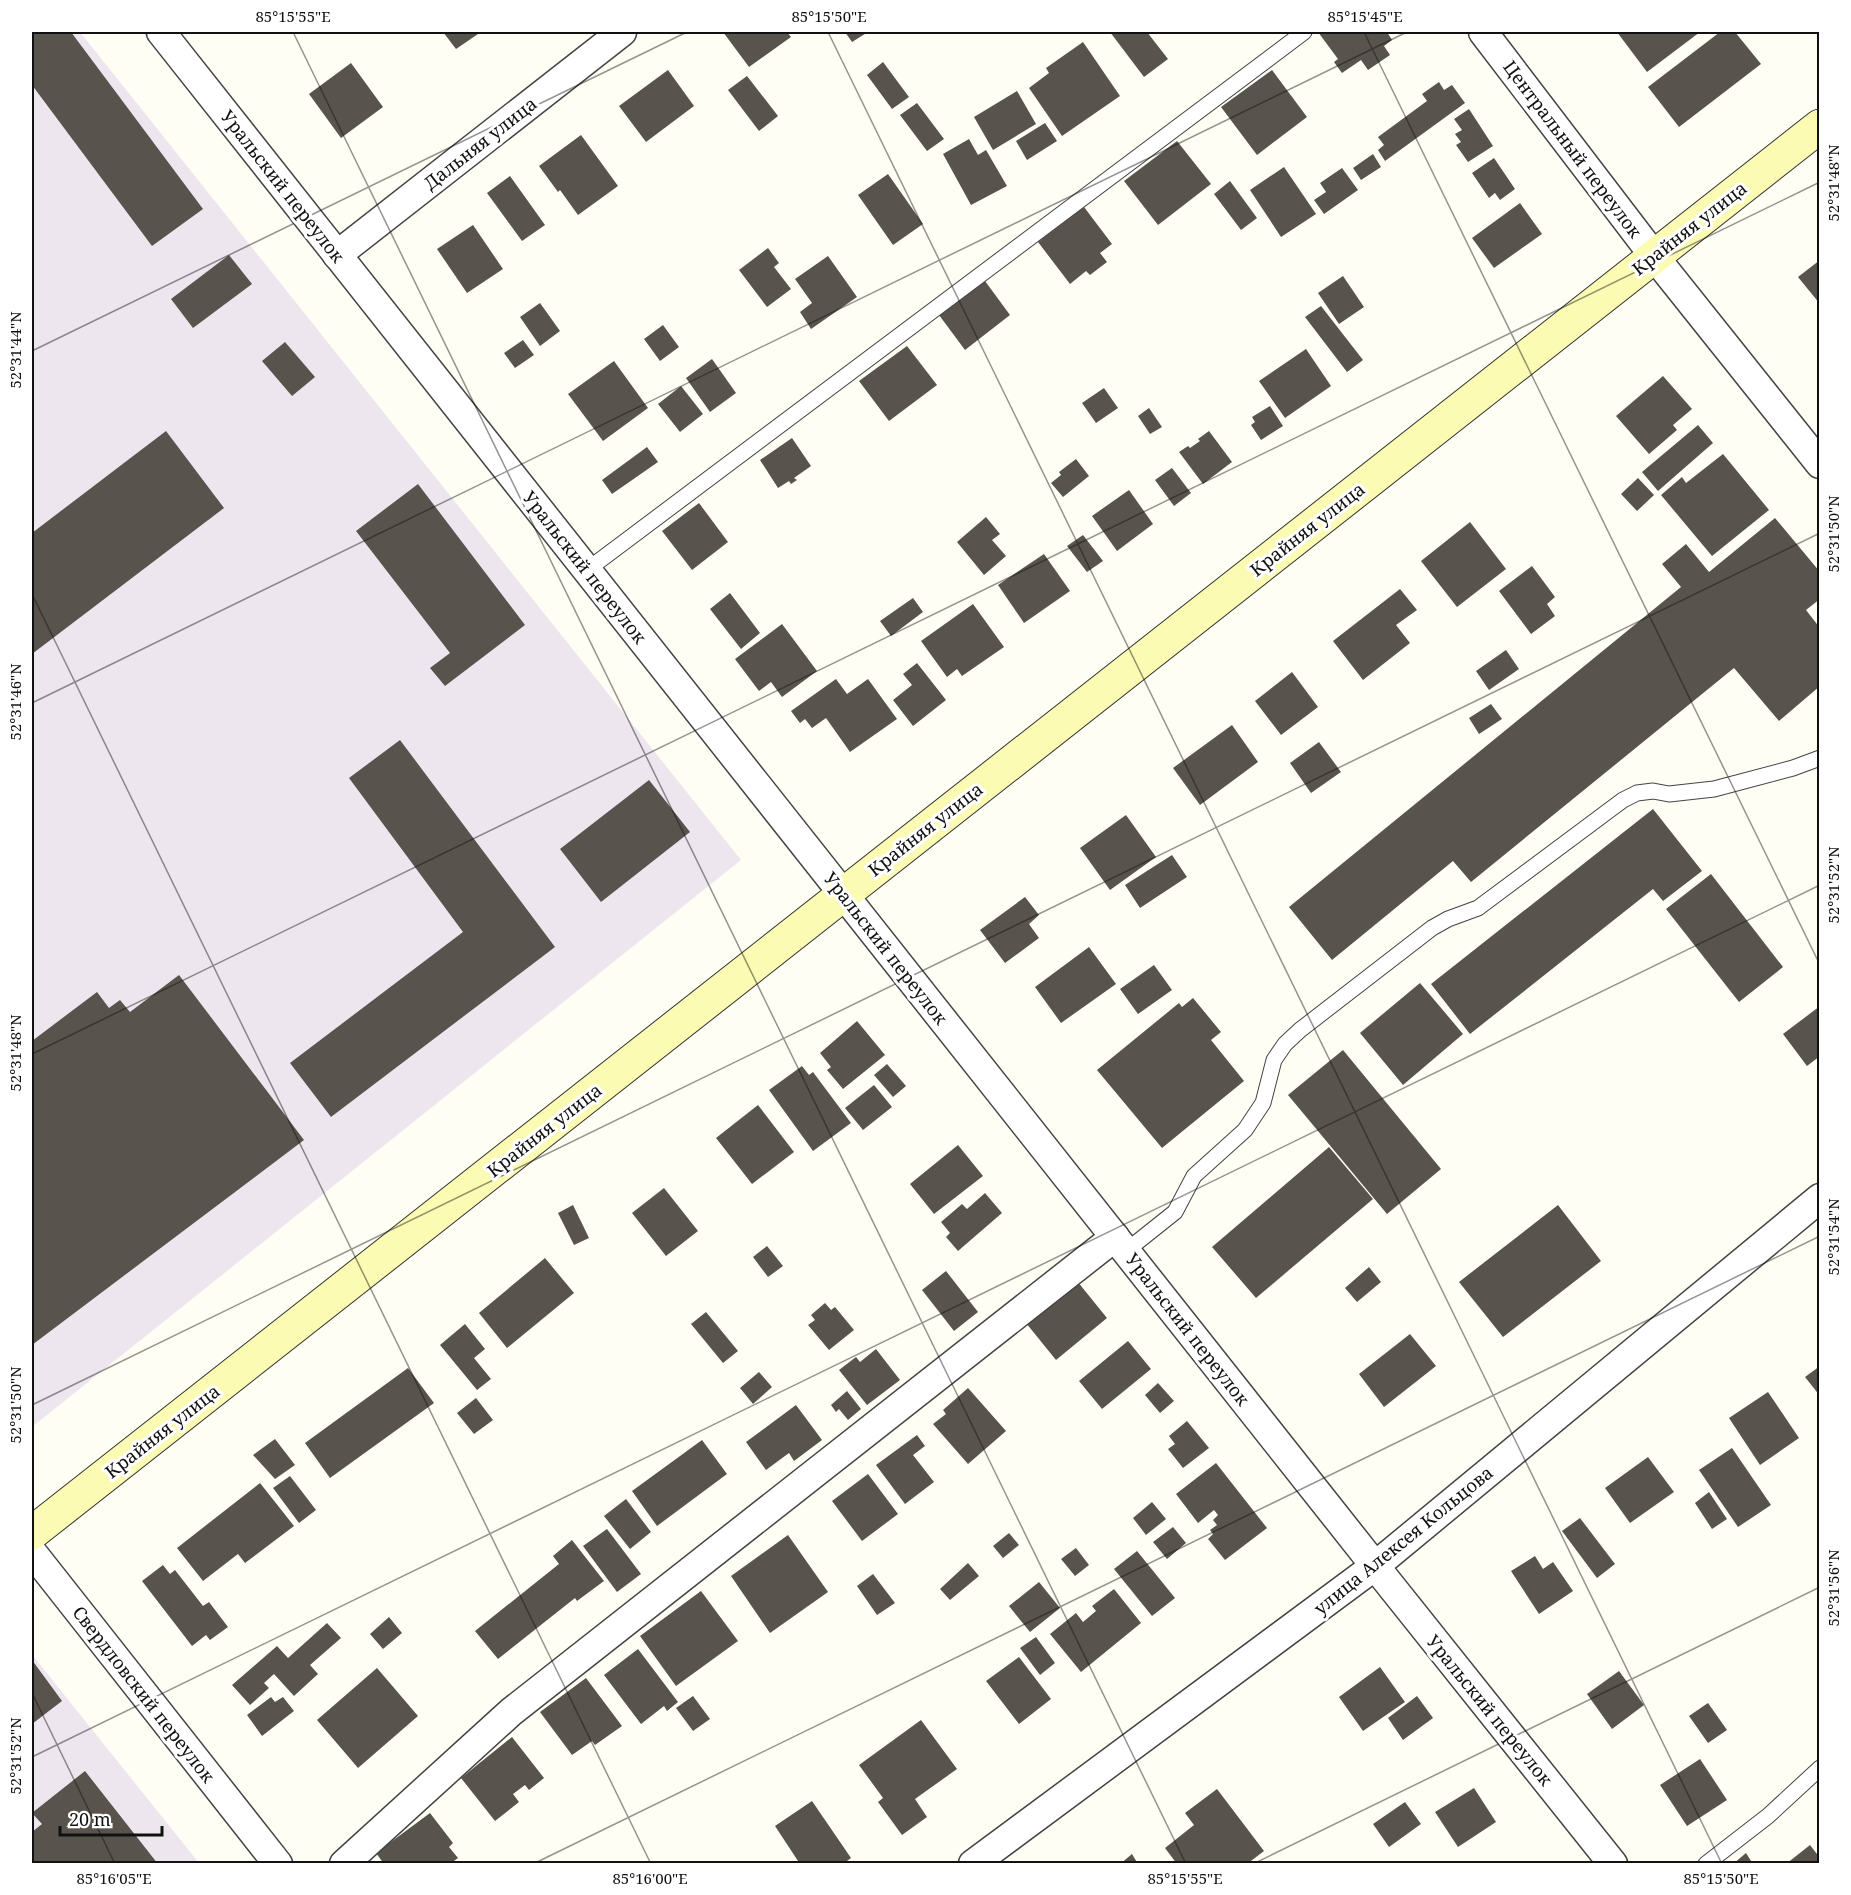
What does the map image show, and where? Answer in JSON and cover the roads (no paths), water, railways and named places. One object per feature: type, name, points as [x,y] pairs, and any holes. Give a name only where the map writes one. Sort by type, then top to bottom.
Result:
[{"type":"main road","name":"Крайняя улица","points":[[32,1533],[1820,126]]},
{"type":"street","name":"Уральский переулок","points":[[161,32],[1375,1566],[1613,1863]]},
{"type":"street","name":"Дальняя улица","points":[[337,255],[622,32]]},
{"type":"street","name":"Центральный переулок","points":[[1483,32],[1654,256],[1820,464]]},
{"type":"street","name":"улица Алексея Кольцова","points":[[973,1863],[1375,1566],[1820,1198]]},
{"type":"street","points":[[344,1863],[511,1712],[1121,1244]]},
{"type":"street","name":"Свердловский переулок","points":[[32,1552],[278,1863]]},
{"type":"lane","points":[[587,570],[1304,32]]},
{"type":"lane","points":[[1121,1244],[1175,1212],[1194,1176],[1245,1130],[1263,1103],[1274,1060],[1285,1044],[1300,1029],[1432,928],[1448,919],[1478,908],[1630,796],[1653,791],[1669,794],[1714,789],[1793,768],[1820,758]]},
{"type":"lane","points":[[1706,1863],[1768,1816],[1820,1768]]}]
